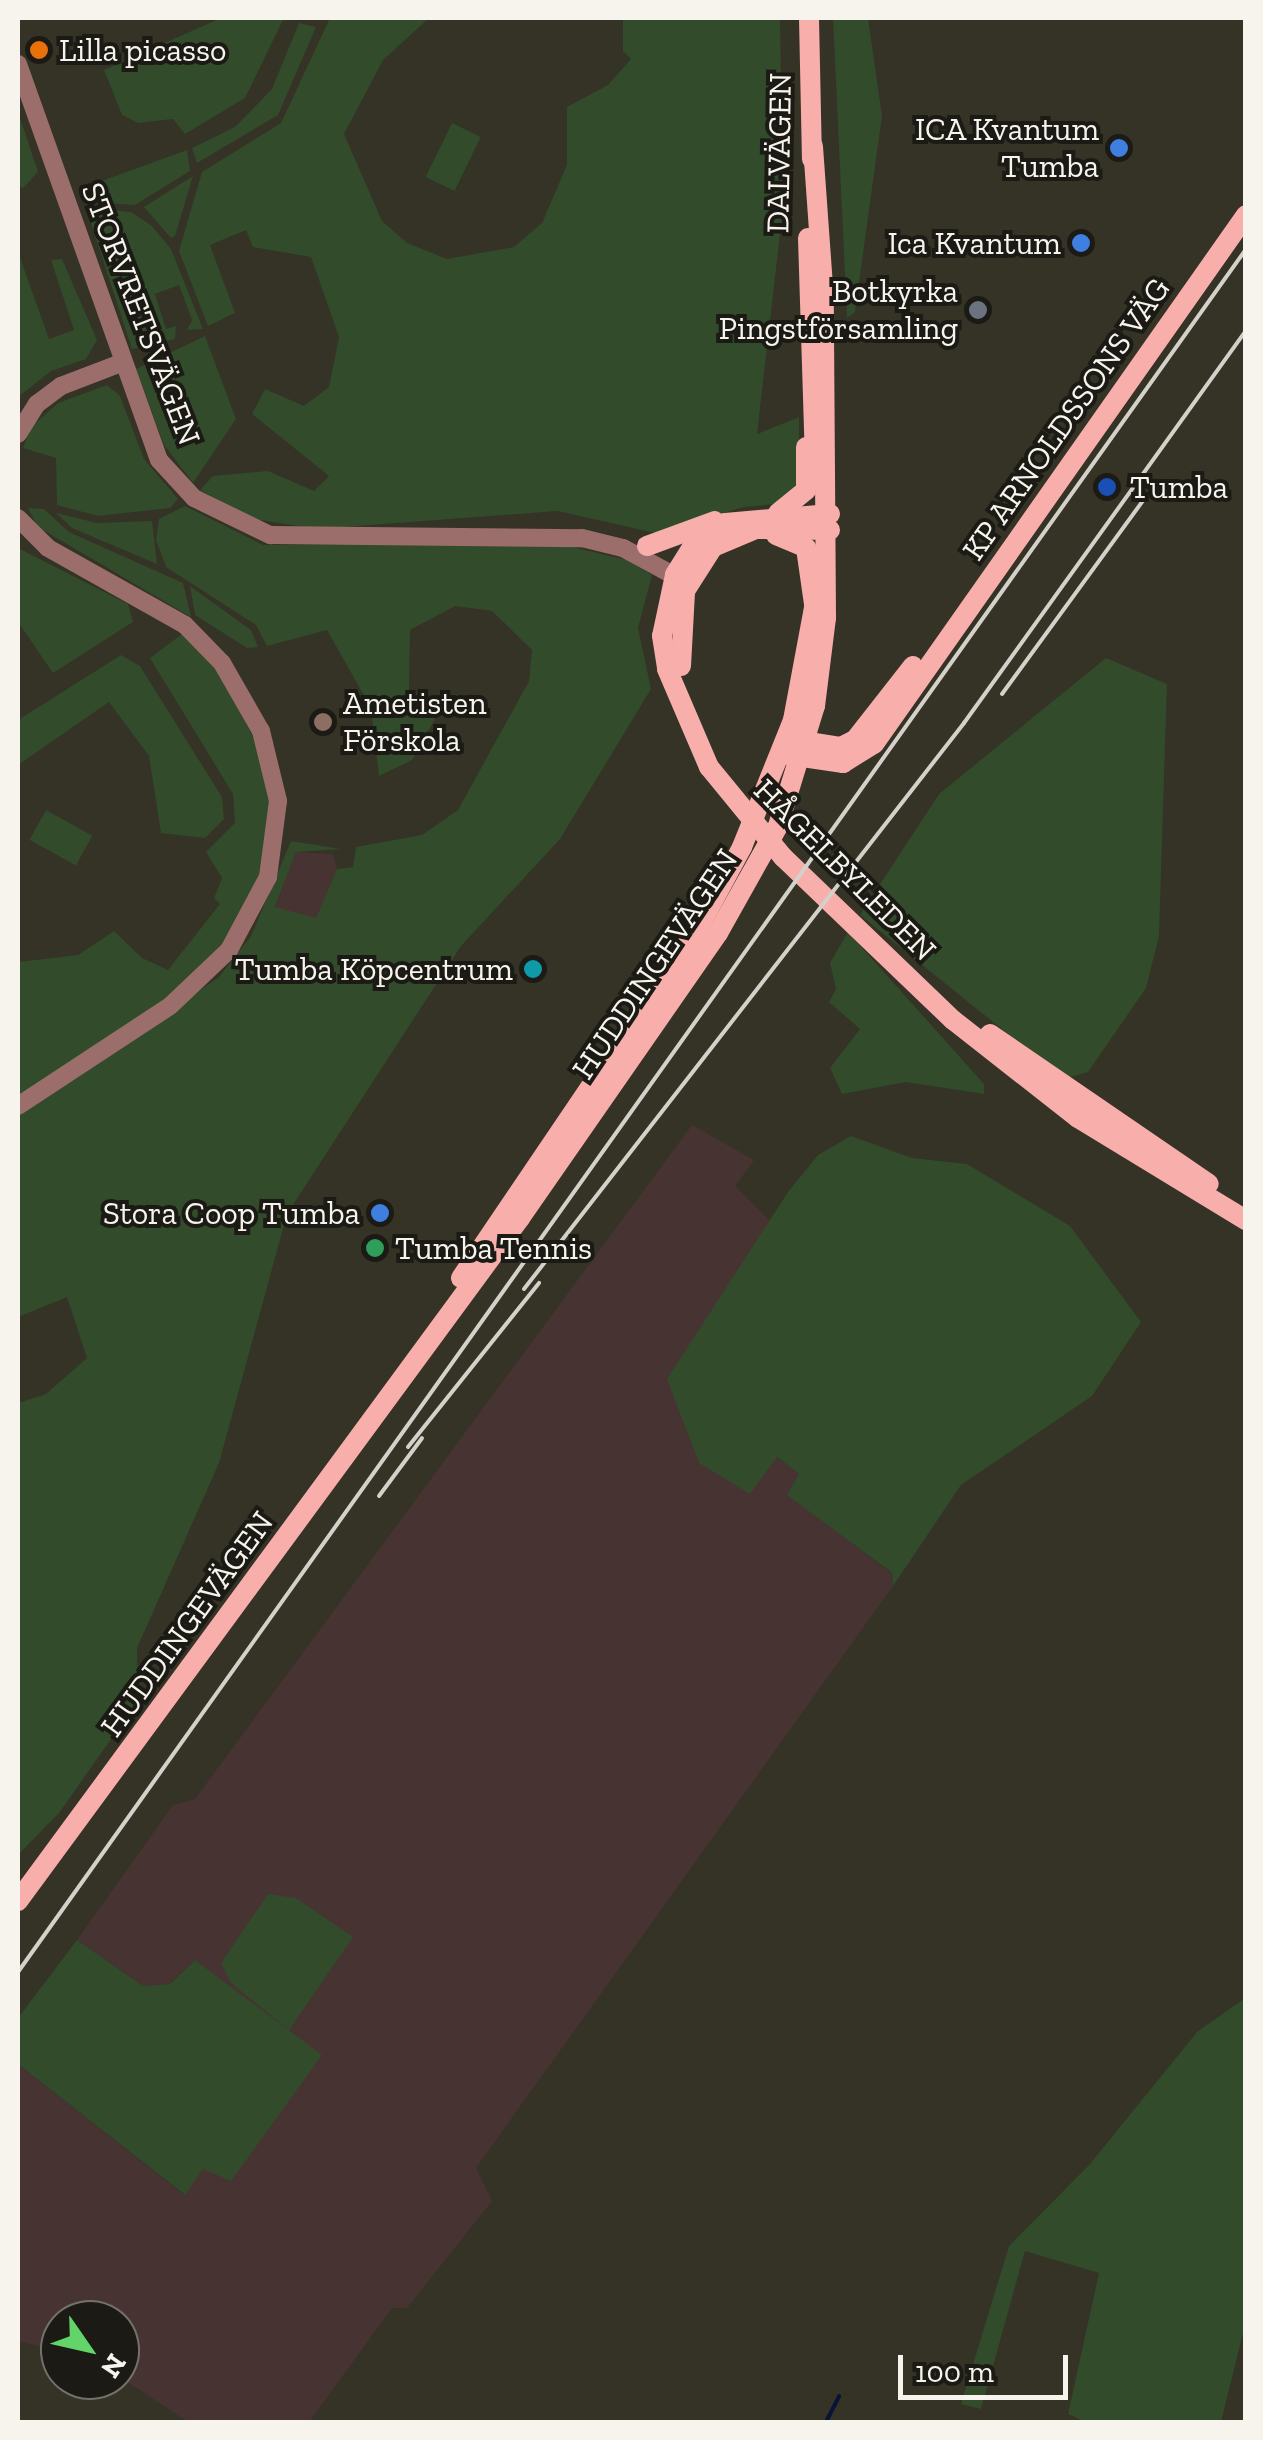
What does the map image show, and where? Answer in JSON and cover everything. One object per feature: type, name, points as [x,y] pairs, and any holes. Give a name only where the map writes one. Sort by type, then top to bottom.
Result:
[{"type":"main road","name":"DALVÄGEN","points":[[809,18],[813,146],[808,306],[823,522]]},
{"type":"main road","name":"HUDDINGEVÄGEN","points":[[400,1378],[504,1210],[699,927],[815,706],[823,522],[813,146]]},
{"type":"main road","name":"KP ARNOLDSSONS VÄG","points":[[778,826],[808,783],[874,744],[1246,215]]},
{"type":"main road","points":[[686,574],[725,523],[775,513],[806,490],[808,306]]},
{"type":"main road","points":[[646,546],[724,517],[775,513],[823,522]]},
{"type":"main road","name":"HUDDINGEVÄGEN","points":[[18,1902],[718,933],[778,826],[794,748],[823,522]]},
{"type":"main road","points":[[686,574],[728,536],[823,522]]},
{"type":"main road","points":[[686,574],[740,539],[792,538],[810,556],[814,604]]},
{"type":"main road","name":"HÅGELBYLEDEN","points":[[686,574],[677,640],[686,702],[718,765],[756,819],[873,938],[1017,1073],[1246,1220]]},
{"type":"main road","name":"KP ARNOLDSSONS VÄG","points":[[855,740],[913,666],[934,657]]},
{"type":"main road","points":[[815,706],[823,731],[855,740]]},
{"type":"main road","points":[[794,748],[841,747],[855,740]]},
{"type":"main road","points":[[794,748],[844,763]]},
{"type":"main road","name":"HÅGELBYLEDEN","points":[[873,938],[1071,1095],[1246,1205]]},
{"type":"street","name":"STORVRETSVÄGEN","points":[[18,64],[121,363],[159,460],[190,494],[270,535],[509,533],[584,528],[646,546],[686,574]]},
{"type":"street","points":[[18,434],[37,404],[61,386],[121,363]]},
{"type":"street","points":[[18,518],[48,548],[186,625],[222,663],[262,732],[278,801],[268,877],[221,960],[170,1006],[18,1106]]},
{"type":"street","name":"STORVRETSVÄGEN","points":[[509,533],[602,542],[686,574]]},
{"type":"shaded area","points":[[296,852],[333,854],[337,869],[316,919],[275,908]]},
{"type":"shaded area","points":[[692,1125],[754,1160],[735,1186],[773,1224],[668,1379],[699,1463],[776,1457],[800,1474],[788,1495],[892,1574],[893,1586],[476,2168],[492,2201],[407,2308],[392,2308],[309,2422],[188,2422],[140,2390],[140,2300],[40,2300],[40,2346],[18,2341],[18,2064],[184,2195],[203,2169],[227,1989],[195,1960],[169,1984],[143,1986],[77,1940],[173,1805],[195,1799]]},
{"type":"green space","points":[[221,18],[284,18],[245,98],[185,134],[173,119],[138,123],[122,115],[104,70]]},
{"type":"green space","points":[[330,18],[429,18],[383,60],[344,134],[382,221],[407,243],[447,259],[514,247],[542,223],[567,165],[567,107],[608,85],[631,59],[623,51],[623,18],[780,18],[783,208],[757,434],[799,417],[799,487],[788,503],[744,507],[655,533],[558,511],[317,529],[254,519],[200,490],[213,476],[268,471],[314,491],[329,476],[252,414],[265,389],[304,406],[329,387],[339,337],[311,257],[253,247],[246,230],[210,245],[235,313],[208,326],[179,251],[202,172],[281,123]]},
{"type":"green space","points":[[833,18],[868,18],[882,116],[855,312],[847,318]]},
{"type":"green space","points":[[299,23],[316,27],[278,115],[197,163],[192,148],[235,127],[272,89]]},
{"type":"green space","points":[[18,112],[38,172],[23,188],[18,185]]},
{"type":"green space","points":[[452,123],[481,137],[454,191],[426,177]]},
{"type":"green space","points":[[187,150],[190,171],[135,205],[101,203],[88,186]]},
{"type":"green space","points":[[193,176],[175,236],[171,238],[144,207]]},
{"type":"green space","points":[[86,208],[131,212],[152,226],[171,249],[203,329],[187,330],[192,320],[179,285],[155,294],[166,329],[176,326],[175,339],[132,349]]},
{"type":"green space","points":[[18,252],[49,339],[74,330],[51,260],[62,259],[97,340],[86,359],[51,371],[18,397]]},
{"type":"green space","points":[[205,336],[236,419],[193,483],[164,445],[136,369]]},
{"type":"green space","points":[[107,385],[120,396],[144,459],[178,499],[170,508],[98,516],[57,505],[56,458],[23,448],[31,427],[58,403]]},
{"type":"green space","points":[[185,506],[263,545],[556,543],[627,560],[652,575],[638,628],[651,689],[560,839],[461,946],[287,1214],[219,1463],[137,1648],[138,1701],[59,1813],[18,1855],[18,1403],[46,1394],[87,1358],[67,1297],[18,1317],[18,1116],[219,977],[251,936],[291,841],[341,849],[296,852],[275,907],[316,918],[337,869],[353,867],[356,847],[422,835],[458,810],[529,681],[532,650],[492,611],[455,606],[410,630],[409,691],[435,719],[412,760],[379,776],[371,708],[327,630],[267,646],[256,625],[166,567],[156,540],[159,519]]},
{"type":"green space","points":[[28,508],[44,509],[69,532],[183,583],[191,617],[38,527]]},
{"type":"green space","points":[[56,513],[97,523],[152,521],[157,564],[72,528]]},
{"type":"green space","points":[[18,548],[128,604],[133,622],[53,673],[18,622]]},
{"type":"green space","points":[[190,586],[251,630],[258,647],[247,648],[195,615]]},
{"type":"green space","points":[[182,634],[217,671],[258,746],[272,807],[260,879],[225,946],[168,1001],[18,1096],[18,962],[78,955],[114,931],[142,958],[168,970],[220,904],[214,898],[222,878],[206,852],[235,823],[233,794],[150,658]]},
{"type":"green space","points":[[121,655],[140,666],[222,797],[224,819],[205,838],[161,833],[149,756],[109,702],[18,765],[18,720]]},
{"type":"green space","points":[[1106,658],[1167,684],[1159,936],[1146,988],[1088,1072],[1064,1079],[860,915],[939,794]]},
{"type":"green space","points":[[46,810],[92,836],[76,865],[30,840]]},
{"type":"green space","points":[[848,932],[984,1084],[984,1094],[906,1082],[842,1094],[830,1068],[860,1029],[829,1002],[836,989],[830,963]]},
{"type":"green space","points":[[851,1136],[912,1158],[967,1164],[1070,1226],[1141,1322],[1092,1396],[961,1485],[893,1586],[892,1573],[787,1495],[799,1474],[777,1457],[750,1494],[699,1463],[667,1379],[788,1192],[818,1155]]},
{"type":"green space","points":[[268,1894],[296,1898],[353,1937],[289,2030],[231,1983],[221,1963]]},
{"type":"green space","points":[[77,1940],[143,1986],[170,1984],[195,1960],[322,2055],[231,2181],[203,2169],[185,2195],[18,2064],[18,2018]]},
{"type":"green space","points":[[1245,1998],[1245,2325],[1221,2422],[1086,2422],[1068,2414],[1099,2273],[1025,2251],[981,2409],[961,2404],[1009,2246],[1090,2164],[1197,2032]]},
{"type":"waterway","points":[[826,2422],[839,2396]]},
{"type":"railway","points":[[18,1972],[1246,249]]},
{"type":"railway","points":[[524,1289],[964,723],[1246,330]]},
{"type":"railway","points":[[1002,694],[1145,498]]},
{"type":"railway","points":[[408,1447],[539,1283]]},
{"type":"railway","points":[[379,1496],[422,1438]]},
{"type":"place","name":"Lilla picasso","points":[[39,50]]},
{"type":"place","name":"ICA Kvantum Tumba","points":[[1119,148]]},
{"type":"place","name":"Ica Kvantum","points":[[1081,243]]},
{"type":"place","name":"Botkyrka Pingstförsamling","points":[[978,310]]},
{"type":"place","name":"Tumba","points":[[1107,487]]},
{"type":"place","name":"Ametisten Förskola","points":[[323,722]]},
{"type":"place","name":"Tumba Köpcentrum","points":[[533,969]]},
{"type":"place","name":"Stora Coop Tumba","points":[[380,1213]]},
{"type":"place","name":"Tumba Tennis","points":[[375,1248]]}]
